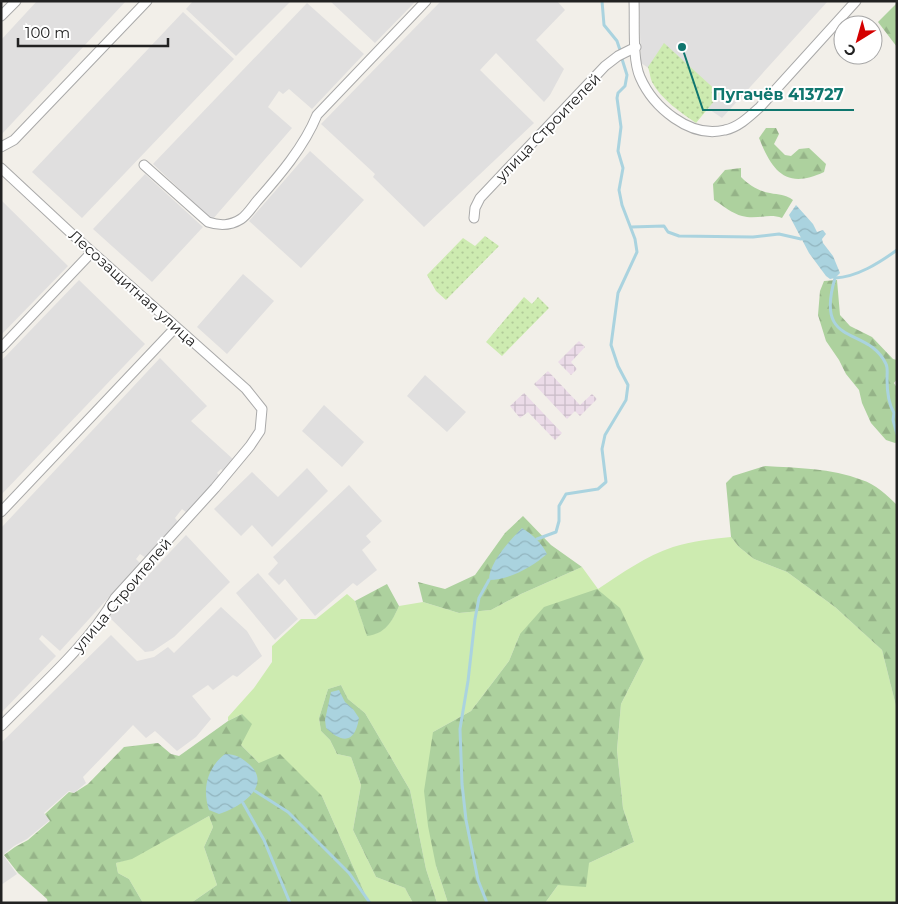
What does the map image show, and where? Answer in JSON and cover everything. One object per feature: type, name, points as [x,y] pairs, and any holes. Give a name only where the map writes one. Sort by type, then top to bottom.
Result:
[{"type":"street","points":[[1,16],[16,1]]},
{"type":"street","points":[[1,147],[14,140],[147,1]]},
{"type":"street","points":[[144,165],[208,222],[218,225],[229,225],[243,218],[273,183],[311,130],[317,115],[426,1]]},
{"type":"street","points":[[634,1],[636,62],[640,77],[652,97],[669,114],[687,126],[705,131],[725,131],[743,122],[760,107],[856,1]]},
{"type":"street","name":"улица Строителей","points":[[474,218],[475,208],[480,198],[605,66],[618,56],[636,47]]},
{"type":"street","name":"Лесозащитная улица","points":[[2,169],[246,389],[262,408]]},
{"type":"street","points":[[1,348],[92,252]]},
{"type":"street","points":[[1,512],[176,327]]},
{"type":"street","name":"улица Строителей","points":[[1,726],[77,650],[103,618],[115,598],[238,462],[260,432],[262,408]]},
{"type":"shaded area","points":[[37,1],[126,1],[1,135],[1,40]]},
{"type":"shaded area","points":[[193,1],[291,1],[236,56],[186,9]]},
{"type":"shaded area","points":[[330,1],[416,1],[375,43]]},
{"type":"shaded area","points":[[441,1],[557,1],[565,10],[536,40],[564,69],[550,95],[544,102],[496,53],[480,70],[534,123],[424,227],[373,177],[375,174],[321,124]]},
{"type":"shaded area","points":[[639,1],[828,1],[722,118],[641,63]]},
{"type":"shaded area","points":[[307,3],[364,54],[312,109],[289,89],[283,94],[279,91],[268,107],[292,128],[212,220],[153,164]]},
{"type":"shaded area","points":[[183,12],[234,59],[82,218],[32,172]]},
{"type":"shaded area","points":[[310,151],[364,200],[301,268],[249,221]]},
{"type":"shaded area","points":[[145,174],[203,227],[152,282],[93,229]]},
{"type":"shaded area","points":[[1,200],[68,266],[1,335]]},
{"type":"shaded area","points":[[243,274],[274,301],[227,354],[197,327]]},
{"type":"shaded area","points":[[79,280],[145,344],[1,495],[1,361]]},
{"type":"shaded area","points":[[579,341],[585,347],[571,362],[577,369],[571,375],[558,362]]},
{"type":"shaded area","points":[[160,358],[207,406],[191,421],[234,460],[224,472],[221,469],[217,473],[220,476],[187,513],[182,509],[175,518],[178,522],[146,558],[140,554],[136,559],[140,563],[60,651],[42,635],[39,639],[56,656],[1,713],[1,528]]},
{"type":"shaded area","points":[[548,371],[580,405],[592,394],[597,399],[580,416],[575,411],[567,419],[534,384]]},
{"type":"shaded area","points":[[425,375],[466,412],[447,432],[407,396]]},
{"type":"shaded area","points":[[524,393],[562,433],[555,440],[528,412],[520,418],[510,406]]},
{"type":"shaded area","points":[[324,405],[364,442],[342,467],[302,431]]},
{"type":"shaded area","points":[[307,468],[328,491],[272,547],[252,525],[241,536],[214,509],[252,472],[278,497]]},
{"type":"shaded area","points":[[349,485],[382,521],[366,536],[371,542],[362,550],[377,570],[357,586],[353,583],[315,616],[285,579],[279,585],[268,574],[278,563],[273,557]]},
{"type":"shaded area","points":[[186,535],[230,582],[174,637],[153,651],[145,652],[109,617]]},
{"type":"shaded area","points":[[258,573],[298,619],[275,640],[236,593]]},
{"type":"shaded area","points":[[221,607],[247,631],[262,656],[237,677],[233,675],[213,690],[208,685],[192,696],[211,719],[196,737],[177,751],[155,731],[146,738],[133,725],[83,777],[86,783],[74,793],[69,791],[44,813],[50,820],[27,839],[3,855],[17,874],[1,885],[1,743],[111,635],[137,661],[154,657],[168,647],[174,653]]},
{"type":"green space","points":[[897,3],[897,47],[883,29],[883,17]]},
{"type":"green space","points":[[664,43],[720,94],[696,123],[666,100],[651,80],[648,67]]},
{"type":"green space","points":[[766,128],[776,128],[779,134],[774,144],[785,155],[791,156],[799,149],[809,148],[826,164],[824,172],[800,179],[790,178],[782,174],[769,160],[759,138]]},
{"type":"green space","points":[[741,168],[741,177],[747,183],[762,191],[785,196],[793,200],[782,218],[742,216],[714,200],[713,184],[725,170]]},
{"type":"green space","points":[[485,236],[499,246],[446,300],[436,291],[427,275],[463,238],[475,246]]},
{"type":"green space","points":[[837,280],[840,315],[850,326],[872,337],[893,359],[897,360],[897,379],[894,383],[897,388],[897,442],[895,443],[886,440],[871,423],[862,403],[859,390],[846,374],[826,341],[818,315],[820,291],[824,281]]},
{"type":"green space","points":[[524,297],[532,304],[538,297],[549,308],[502,356],[486,342]]},
{"type":"green space","points":[[765,466],[814,469],[850,476],[876,487],[897,505],[897,710],[882,650],[835,607],[787,572],[754,559],[739,547],[731,537],[726,483],[733,476]]},
{"type":"green space","points":[[523,516],[551,545],[582,567],[521,594],[491,610],[459,613],[423,602],[418,582],[445,589],[475,575],[505,533]]},
{"type":"green space","points":[[731,537],[739,547],[754,559],[787,572],[835,607],[882,650],[897,710],[897,903],[545,903],[558,885],[589,863],[634,842],[623,808],[617,750],[621,704],[644,659],[520,634],[509,661],[471,711],[433,732],[436,866],[448,903],[437,903],[426,869],[410,790],[365,713],[348,699],[341,685],[328,689],[319,718],[321,731],[330,740],[337,754],[351,757],[361,785],[353,830],[376,877],[405,888],[413,903],[369,903],[322,796],[259,763],[241,745],[242,714],[228,721],[228,717],[254,688],[272,662],[272,646],[301,619],[316,619],[347,594],[355,601],[367,635],[379,632],[387,626],[399,606],[423,602],[459,613],[491,610],[521,594],[582,567],[598,589],[634,565],[673,547],[709,539]]},
{"type":"green space","points":[[387,584],[399,606],[394,617],[383,630],[367,636],[355,601]]},
{"type":"green space","points":[[597,589],[620,608],[644,659],[621,704],[617,750],[623,808],[634,842],[589,863],[586,887],[558,885],[545,903],[448,903],[436,866],[428,826],[424,791],[433,732],[471,711],[509,661],[520,634],[544,607]]},
{"type":"green space","points":[[341,685],[348,699],[365,713],[410,790],[426,869],[437,903],[413,903],[405,888],[376,877],[353,830],[361,785],[351,757],[337,754],[330,740],[321,731],[319,718],[328,689]]},
{"type":"green space","points":[[242,714],[252,724],[241,745],[259,763],[280,754],[322,796],[369,903],[191,903],[217,885],[204,847],[213,827],[209,816],[132,859],[116,863],[118,873],[129,879],[143,903],[48,903],[47,899],[18,873],[4,855],[28,840],[50,821],[45,814],[69,792],[74,793],[88,784],[124,747],[158,743],[171,754],[179,756],[228,721]]},
{"type":"green space","points":[[209,816],[213,827],[204,847],[217,885],[191,903],[143,903],[129,879],[118,873],[116,863],[132,858]]},
{"type":"water","points":[[796,205],[813,224],[817,232],[823,230],[826,234],[822,239],[823,243],[833,256],[840,273],[835,278],[830,279],[826,276],[809,253],[789,215]]},
{"type":"water","points":[[522,528],[536,539],[547,554],[520,572],[504,578],[489,580],[492,566],[496,559]]},
{"type":"water","points":[[339,690],[345,702],[359,718],[355,732],[347,738],[338,737],[326,728],[325,720],[331,692]]},
{"type":"water","points":[[225,754],[241,758],[250,765],[256,773],[258,781],[250,796],[243,802],[219,814],[209,810],[206,787],[210,772]]},
{"type":"waterway","points":[[602,1],[604,25],[617,41],[620,50]]},
{"type":"waterway","points":[[537,539],[556,532],[559,521],[559,506],[566,494],[598,489],[606,482],[602,449],[605,435],[626,400],[628,385],[618,366],[611,345],[618,293],[637,252],[635,239],[622,205],[619,190],[623,168],[618,151],[621,127],[617,98],[618,93],[625,86],[627,75],[622,59]]},
{"type":"waterway","points":[[631,227],[664,226],[668,232],[679,236],[753,237],[779,234],[801,239]]},
{"type":"waterway","points":[[897,250],[860,272],[835,278],[830,300],[832,316],[837,326],[878,352],[886,364],[888,397],[894,413],[893,420],[897,434]]},
{"type":"waterway","points":[[487,903],[478,880],[466,820],[462,784],[460,729],[479,598],[489,580]]},
{"type":"waterway","points":[[255,791],[288,812],[349,873],[370,903]]},
{"type":"waterway","points":[[243,803],[264,840],[290,903]]},
{"type":"place","name":"Пугачёв 413727","points":[[682,47]]}]
